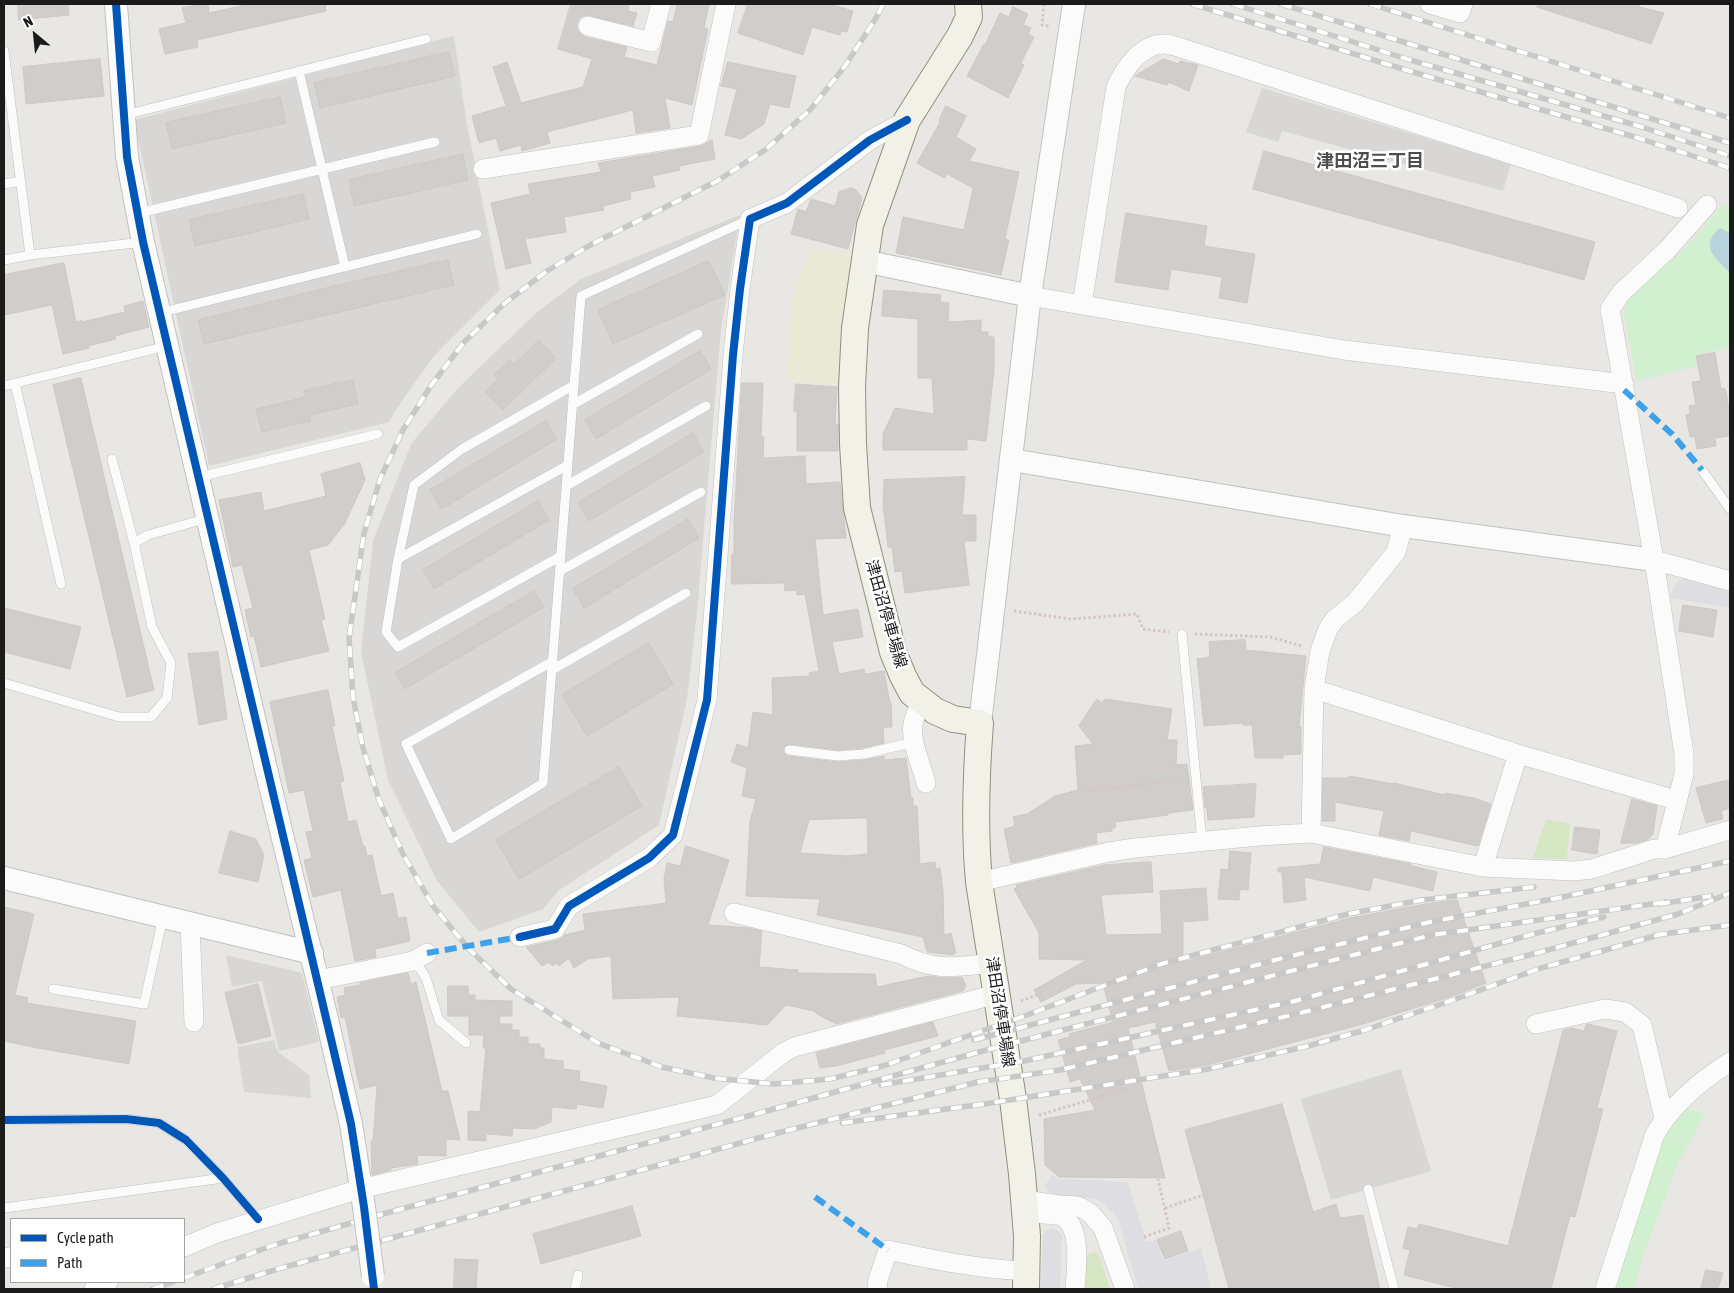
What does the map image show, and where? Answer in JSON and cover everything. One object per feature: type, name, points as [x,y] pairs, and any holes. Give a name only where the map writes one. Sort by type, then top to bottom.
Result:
[{"type":"main road","name":"津田沼停車場線","points":[[968,4],[969,17],[960,36],[907,120],[870,225],[855,328],[852,387],[853,444],[857,508],[893,652],[912,693],[922,702],[935,711],[953,719],[980,723],[976,778],[976,851],[992,963],[1007,998],[1013,1099],[1025,1206],[1026,1280]]},
{"type":"street","points":[[116,4],[127,157],[143,242],[351,1124],[373,1283]]},
{"type":"street","points":[[588,26],[651,42],[661,4]]},
{"type":"street","points":[[483,169],[699,135],[726,4]]},
{"type":"street","points":[[980,723],[1030,296],[1074,4]]},
{"type":"street","points":[[1430,4],[1460,13],[1463,4]]},
{"type":"street","points":[[1082,305],[1116,87],[1123,70],[1135,58],[1150,48],[1163,43],[1678,208]]},
{"type":"street","points":[[520,937],[555,930],[569,906],[649,858],[673,835],[707,700],[733,355],[750,219],[787,203],[870,140],[907,120]]},
{"type":"street","points":[[1665,849],[1684,774],[1684,754],[1654,560],[1610,309],[1621,293],[1667,250],[1706,206]]},
{"type":"street","points":[[864,261],[1030,296],[1344,350],[1624,384]]},
{"type":"street","points":[[1012,460],[1403,526],[1654,560],[1730,581]]},
{"type":"street","points":[[1311,833],[1314,689],[1320,651],[1328,629],[1335,619],[1355,603],[1396,552],[1403,526]]},
{"type":"street","points":[[1314,689],[1677,802]]},
{"type":"street","points":[[922,702],[916,712],[912,726],[914,742],[926,783]]},
{"type":"street","points":[[1482,867],[1518,754]]},
{"type":"street","points":[[979,882],[1109,852],[1311,833],[1482,867],[1574,871],[1592,869],[1654,849],[1665,849],[1730,830]]},
{"type":"street","points":[[4,878],[312,954]]},
{"type":"street","points":[[734,913],[901,954],[917,962],[932,966],[949,967],[992,963]]},
{"type":"street","points":[[190,924],[194,1022]]},
{"type":"street","points":[[318,980],[420,957]]},
{"type":"street","points":[[185,1248],[217,1232],[258,1219],[362,1198],[717,1105],[783,1053],[794,1047],[1007,998]]},
{"type":"street","points":[[1536,1024],[1605,1009],[1625,1012],[1642,1025],[1664,1118]]},
{"type":"street","points":[[1605,1289],[1655,1134],[1664,1118],[1694,1089],[1730,1062]]},
{"type":"street","points":[[1025,1206],[1078,1206],[1090,1212],[1103,1228],[1124,1289]]},
{"type":"street","points":[[1025,1206],[1062,1216],[1070,1223],[1077,1246],[1075,1289]]},
{"type":"street","points":[[185,1235],[217,1232]]},
{"type":"street","points":[[1077,1246],[1089,1239],[1107,1240]]},
{"type":"street","points":[[877,1289],[888,1250],[1000,1270],[1026,1280]]},
{"type":"street","points":[[94,1289],[106,1283]]},
{"type":"lane","points":[[124,115],[426,39]]},
{"type":"lane","points":[[4,51],[30,255]]},
{"type":"lane","points":[[299,71],[345,267]]},
{"type":"lane","points":[[138,214],[435,142]]},
{"type":"lane","points":[[4,184],[21,181]]},
{"type":"lane","points":[[686,593],[552,666],[406,744],[451,839],[543,783],[552,666],[560,571],[572,405],[581,296],[750,219]]},
{"type":"lane","points":[[159,313],[477,234]]},
{"type":"lane","points":[[4,260],[30,255],[143,242]]},
{"type":"lane","points":[[572,405],[698,334]]},
{"type":"lane","points":[[4,386],[167,346]]},
{"type":"lane","points":[[15,383],[60,584]]},
{"type":"lane","points":[[561,556],[398,648],[386,632],[398,559],[414,485],[462,449],[574,385]]},
{"type":"lane","points":[[566,486],[706,406]]},
{"type":"lane","points":[[198,478],[378,434]]},
{"type":"lane","points":[[4,683],[119,717],[151,717],[167,698],[171,663],[152,628],[134,543],[112,459]]},
{"type":"lane","points":[[398,559],[568,465]]},
{"type":"lane","points":[[1702,470],[1730,509]]},
{"type":"lane","points":[[560,571],[701,492]]},
{"type":"lane","points":[[134,543],[148,535],[208,518]]},
{"type":"lane","points":[[1182,634],[1202,842]]},
{"type":"lane","points":[[789,750],[838,756],[864,754],[914,742]]},
{"type":"lane","points":[[53,990],[144,1004],[163,917]]},
{"type":"lane","points":[[420,957],[422,970],[439,1020],[466,1043]]},
{"type":"lane","points":[[4,1120],[126,1119],[159,1123],[186,1140],[223,1178],[258,1219]]},
{"type":"lane","points":[[4,1208],[223,1178]]},
{"type":"lane","points":[[1368,1189],[1394,1289]]},
{"type":"lane","points":[[576,1289],[578,1275]]},
{"type":"path","points":[[1044,4],[1042,25],[1051,26]]},
{"type":"path","points":[[1014,611],[1070,619],[1138,614],[1143,629],[1182,634],[1270,637],[1320,651]]},
{"type":"path","points":[[1078,792],[1196,778]]},
{"type":"path","points":[[1007,998],[1041,993]]},
{"type":"path","points":[[1036,1116],[1130,1088]]},
{"type":"path","points":[[1144,1237],[1169,1228],[1158,1179]]},
{"type":"path","points":[[1165,1208],[1203,1195]]},
{"type":"shaded area","points":[[454,36],[466,119],[500,290],[434,356],[389,422],[209,466],[134,120]]},
{"type":"shaded area","points":[[1262,88],[1511,164],[1503,191],[1282,131],[1278,142],[1246,132]]},
{"type":"shaded area","points":[[740,215],[721,330],[697,612],[687,699],[659,825],[559,890],[543,909],[479,932],[437,881],[388,780],[361,652],[373,541],[411,444],[457,389],[536,313],[581,279]]},
{"type":"shaded area","points":[[1689,578],[1730,592],[1730,608],[1670,598],[1674,586],[1680,580]]},
{"type":"shaded area","points":[[226,955],[302,973],[319,1042],[279,1051],[262,981],[232,987]]},
{"type":"shaded area","points":[[274,1040],[278,1052],[309,1075],[311,1098],[244,1092],[237,1047]]},
{"type":"shaded area","points":[[1401,1069],[1431,1171],[1331,1200],[1301,1099]]},
{"type":"shaded area","points":[[1052,1175],[1059,1179],[1128,1182],[1146,1242],[1156,1240],[1164,1261],[1201,1248],[1211,1289],[1138,1289],[1118,1219],[1104,1204],[1095,1198],[1060,1197],[1052,1193],[1044,1187]]},
{"type":"shaded area","points":[[1052,1228],[1059,1231],[1062,1235],[1060,1289],[1041,1289],[1043,1235]]},
{"type":"green space","points":[[1723,205],[1730,207],[1730,348],[1695,355],[1696,366],[1636,381],[1624,320],[1627,296],[1672,257],[1679,255]]},
{"type":"green space","points":[[814,249],[852,254],[842,320],[840,384],[788,382],[790,319],[795,288]]},
{"type":"green space","points":[[1546,819],[1570,824],[1567,859],[1533,858]]},
{"type":"green space","points":[[1686,1108],[1705,1115],[1679,1161],[1642,1259],[1634,1289],[1609,1289],[1659,1138]]},
{"type":"green space","points":[[1093,1252],[1097,1253],[1100,1257],[1110,1289],[1085,1289],[1086,1259],[1087,1255]]},
{"type":"water","points":[[1720,228],[1730,233],[1730,273],[1715,257],[1710,246],[1714,234]]},
{"type":"building","points":[[18,4],[68,4],[69,15],[19,20]]},
{"type":"building","points":[[208,4],[209,13],[249,4],[325,4],[326,11],[197,40],[198,47],[165,54],[159,29],[186,23],[182,8]]},
{"type":"building","points":[[571,4],[621,4],[629,6],[628,11],[637,13],[633,26],[585,15],[577,23],[577,30],[585,37],[627,47],[624,57],[657,65],[668,21],[673,22],[677,4],[709,4],[704,28],[708,29],[692,105],[665,98],[670,128],[636,133],[633,110],[547,132],[550,143],[522,151],[521,145],[500,151],[496,138],[479,143],[472,116],[506,106],[493,67],[507,62],[521,103],[583,87],[592,59],[558,49]]},
{"type":"building","points":[[748,4],[829,4],[853,11],[847,32],[841,31],[840,35],[812,27],[803,55],[738,33]]},
{"type":"building","points":[[1538,4],[1640,4],[1639,7],[1664,13],[1651,44],[1537,7]]},
{"type":"building","points":[[1013,7],[1028,14],[1023,25],[1031,28],[1028,34],[1034,37],[1021,63],[1024,65],[1008,98],[967,76],[985,45],[1000,13],[1009,17]]},
{"type":"building","points":[[449,52],[455,76],[320,108],[314,83]]},
{"type":"building","points":[[100,59],[104,96],[26,104],[23,67]]},
{"type":"building","points":[[1164,59],[1179,64],[1180,61],[1198,65],[1189,91],[1168,82],[1167,85],[1135,76]]},
{"type":"building","points":[[728,62],[796,76],[789,108],[770,104],[764,124],[741,139],[725,135],[737,89],[721,86]]},
{"type":"building","points":[[280,97],[286,123],[172,149],[166,123]]},
{"type":"building","points":[[946,106],[966,116],[956,137],[976,149],[969,161],[1019,172],[1005,239],[1009,240],[1001,275],[896,253],[903,217],[964,230],[973,188],[947,174],[944,178],[917,163],[940,122]]},
{"type":"building","points":[[712,140],[715,159],[679,166],[680,170],[652,176],[655,187],[630,192],[631,199],[603,206],[604,210],[564,217],[566,232],[525,239],[531,263],[506,269],[491,203],[530,194],[528,184],[601,172],[598,163],[701,146]]},
{"type":"building","points":[[1264,151],[1595,242],[1584,280],[1253,189]]},
{"type":"building","points":[[463,154],[468,180],[354,206],[349,180]]},
{"type":"building","points":[[851,188],[856,190],[862,198],[848,249],[791,234],[798,209],[806,212],[811,199],[835,206],[839,192]]},
{"type":"building","points":[[303,194],[309,219],[195,246],[189,220]]},
{"type":"building","points":[[1126,213],[1207,226],[1204,246],[1255,254],[1247,303],[1219,298],[1222,277],[1171,269],[1168,290],[1115,282]]},
{"type":"building","points":[[448,260],[454,285],[204,344],[198,320]]},
{"type":"building","points":[[709,261],[725,295],[613,344],[598,310]]},
{"type":"building","points":[[64,263],[76,322],[125,312],[124,306],[143,301],[149,327],[115,336],[116,339],[88,346],[89,348],[63,354],[52,305],[4,315],[4,275]]},
{"type":"building","points":[[884,290],[941,295],[940,302],[949,303],[948,322],[981,320],[981,332],[988,332],[988,337],[994,337],[994,371],[986,441],[967,439],[967,450],[883,450],[883,434],[895,408],[934,414],[932,378],[918,378],[918,319],[882,316]]},
{"type":"building","points":[[539,340],[556,358],[503,410],[485,392],[498,379],[494,375],[510,360],[514,364]]},
{"type":"building","points":[[700,351],[711,369],[596,439],[585,420]]},
{"type":"building","points":[[1715,353],[1721,389],[1724,388],[1726,391],[1730,416],[1730,436],[1715,438],[1716,446],[1697,449],[1695,437],[1690,437],[1686,415],[1690,414],[1689,406],[1696,405],[1692,382],[1701,381],[1696,356]]},
{"type":"building","points":[[81,378],[154,690],[127,697],[53,385]]},
{"type":"building","points":[[353,380],[358,404],[310,415],[311,421],[262,432],[256,409],[306,397],[304,391]]},
{"type":"building","points":[[742,383],[763,383],[761,437],[764,437],[763,458],[805,456],[806,484],[840,482],[846,538],[815,539],[823,615],[858,609],[863,637],[832,642],[839,674],[864,669],[865,674],[884,671],[891,703],[892,727],[883,727],[884,743],[863,748],[838,750],[789,744],[784,747],[783,752],[788,756],[837,762],[884,756],[884,760],[906,758],[911,798],[913,798],[913,806],[917,806],[920,864],[935,862],[936,869],[940,868],[943,891],[944,935],[951,933],[956,953],[953,953],[954,955],[927,952],[923,937],[817,915],[820,899],[746,896],[750,822],[756,799],[742,796],[747,768],[731,762],[737,744],[748,748],[753,712],[773,715],[772,678],[810,676],[809,673],[819,671],[805,594],[797,595],[797,590],[785,591],[784,583],[731,584]],"holes":[[[867,818],[868,854],[847,856],[800,853],[809,820]]]},
{"type":"building","points":[[796,384],[837,387],[835,424],[838,424],[838,451],[797,451],[797,411],[794,411]]},
{"type":"building","points":[[546,421],[557,439],[442,509],[430,490]]},
{"type":"building","points":[[693,433],[704,452],[589,521],[578,503]]},
{"type":"building","points":[[360,463],[365,480],[344,525],[328,545],[309,550],[325,619],[321,620],[329,651],[261,667],[254,636],[251,637],[245,610],[253,608],[242,565],[233,567],[219,500],[261,492],[264,511],[326,496],[321,474]]},
{"type":"building","points":[[965,477],[962,515],[976,515],[976,541],[964,541],[969,585],[905,593],[902,571],[895,572],[892,547],[888,547],[883,504],[884,480]]},
{"type":"building","points":[[538,501],[549,520],[434,589],[423,570]]},
{"type":"building","points":[[688,519],[699,538],[584,608],[573,589]]},
{"type":"building","points":[[534,591],[544,607],[405,689],[395,673]]},
{"type":"building","points":[[1683,605],[1717,610],[1713,637],[1679,631]]},
{"type":"building","points":[[4,608],[81,627],[70,669],[4,652]]},
{"type":"building","points":[[1245,640],[1246,650],[1306,656],[1299,727],[1301,727],[1301,754],[1283,755],[1283,758],[1255,758],[1252,725],[1243,725],[1243,723],[1204,726],[1197,659],[1210,657],[1209,642]]},
{"type":"building","points":[[649,643],[673,684],[587,736],[562,695]]},
{"type":"building","points":[[218,652],[227,719],[199,725],[188,654]]},
{"type":"building","points":[[328,690],[335,726],[332,726],[344,781],[340,782],[348,822],[356,820],[367,856],[372,855],[381,896],[393,893],[398,918],[406,917],[410,941],[375,949],[376,957],[355,961],[341,890],[313,897],[304,860],[312,858],[306,832],[313,831],[304,790],[289,793],[270,702]]},
{"type":"building","points":[[1097,699],[1102,703],[1105,699],[1172,709],[1167,740],[1177,740],[1176,765],[1187,764],[1193,810],[1115,822],[1116,827],[1112,828],[1112,831],[1096,833],[1097,843],[1011,863],[1004,829],[1015,826],[1013,817],[1027,814],[1055,796],[1078,790],[1075,746],[1093,744],[1079,726]]},
{"type":"building","points":[[619,767],[642,806],[519,879],[496,840]]},
{"type":"building","points":[[1349,776],[1394,783],[1445,795],[1445,793],[1474,798],[1491,804],[1478,846],[1411,831],[1409,841],[1379,835],[1384,811],[1335,802],[1335,821],[1322,821],[1323,778],[1349,778]]},
{"type":"building","points":[[1730,780],[1730,808],[1721,811],[1723,819],[1706,823],[1696,788]]},
{"type":"building","points":[[1256,784],[1254,817],[1208,820],[1203,787]]},
{"type":"building","points":[[1632,799],[1657,806],[1653,834],[1647,840],[1636,843],[1621,843]]},
{"type":"building","points":[[1575,827],[1600,830],[1597,854],[1572,850]]},
{"type":"building","points":[[230,831],[256,839],[264,855],[258,882],[219,873]]},
{"type":"building","points":[[686,846],[729,860],[708,925],[749,928],[762,931],[759,967],[798,970],[798,973],[875,974],[877,987],[928,976],[962,977],[966,986],[963,991],[836,1024],[814,1011],[786,1005],[767,1025],[677,1016],[679,997],[613,999],[611,956],[588,959],[574,968],[569,958],[559,966],[557,963],[552,966],[549,962],[542,966],[526,947],[558,940],[565,935],[585,930],[583,914],[666,903],[664,879],[667,863],[680,866]]},
{"type":"building","points":[[1324,847],[1411,864],[1412,866],[1437,872],[1433,891],[1373,877],[1370,891],[1304,877],[1306,900],[1284,903],[1282,872],[1278,872],[1278,868],[1320,864]]},
{"type":"building","points":[[1230,851],[1251,853],[1248,890],[1240,889],[1239,900],[1218,899],[1221,869],[1228,870]]},
{"type":"building","points":[[1151,862],[1153,892],[1101,895],[1106,935],[1162,934],[1160,891],[1206,888],[1208,920],[1183,922],[1183,962],[1350,918],[1457,900],[1486,983],[1453,996],[1363,1024],[1207,1065],[1169,1071],[1155,1022],[1128,1028],[1165,1178],[1059,1177],[1045,1165],[1044,1119],[1095,1110],[1080,1079],[1070,1082],[1058,1040],[1070,1037],[1069,1034],[1113,1022],[1103,983],[1076,984],[1041,1002],[1034,990],[1087,960],[1039,959],[1039,933],[1014,889],[1017,888],[1016,885],[1104,865]]},
{"type":"building","points":[[4,907],[34,914],[15,995],[28,998],[27,1003],[136,1021],[129,1064],[4,1041]]},
{"type":"building","points":[[408,973],[411,984],[416,982],[442,1091],[448,1091],[460,1140],[446,1139],[446,1156],[417,1155],[418,1164],[391,1168],[391,1170],[372,1175],[371,1141],[373,1141],[377,1085],[360,1089],[345,1017],[341,1018],[337,997],[345,995],[344,988]]},
{"type":"building","points":[[258,984],[271,1036],[238,1044],[225,993]]},
{"type":"building","points":[[448,986],[468,986],[468,995],[475,995],[475,1000],[512,1001],[512,1016],[500,1016],[499,1024],[512,1024],[512,1030],[519,1030],[519,1037],[528,1037],[528,1044],[540,1044],[540,1048],[544,1048],[544,1059],[563,1061],[563,1069],[580,1071],[579,1081],[607,1086],[603,1108],[577,1104],[576,1109],[552,1107],[551,1122],[534,1129],[513,1128],[512,1136],[486,1134],[486,1141],[468,1140],[468,1111],[480,1112],[486,1048],[483,1048],[484,1035],[469,1035],[469,1016],[448,1016]]},
{"type":"building","points":[[933,1022],[938,1036],[884,1050],[885,1053],[836,1066],[820,1068],[816,1053]]},
{"type":"building","points":[[1588,1024],[1617,1031],[1597,1108],[1603,1109],[1575,1217],[1570,1216],[1551,1289],[1459,1289],[1404,1275],[1410,1250],[1403,1248],[1408,1227],[1417,1229],[1419,1224],[1508,1246],[1563,1030],[1572,1028],[1584,1031]]},
{"type":"building","points":[[1282,1104],[1313,1212],[1336,1204],[1340,1218],[1363,1215],[1380,1289],[1229,1289],[1185,1130]]},
{"type":"building","points":[[632,1206],[641,1236],[541,1264],[533,1234]]},
{"type":"building","points":[[1181,1231],[1188,1251],[1165,1259],[1157,1240]]},
{"type":"building","points":[[455,1259],[478,1260],[476,1289],[454,1289]]},
{"type":"building","points":[[1706,1270],[1723,1273],[1718,1289],[1701,1289]]},
{"type":"railway","points":[[883,4],[845,66],[810,110],[765,150],[717,181],[592,244],[547,271],[505,303],[464,342],[430,387],[403,430],[380,479],[364,533],[349,638],[353,697],[363,748],[379,800],[403,854],[433,906],[469,949],[511,989],[598,1043],[662,1067],[714,1078],[774,1084],[830,1079],[883,1066],[1027,1015],[1161,964],[1348,914],[1422,900],[1534,887]]},
{"type":"railway","points":[[1192,4],[1406,70],[1638,138],[1730,168]]},
{"type":"railway","points":[[1233,4],[1407,59],[1642,127],[1730,156]]},
{"type":"railway","points":[[1281,4],[1730,143]]},
{"type":"railway","points":[[1370,4],[1730,118]]},
{"type":"railway","points":[[974,1040],[1283,958],[1430,922],[1558,898],[1730,861]]},
{"type":"railway","points":[[213,1289],[281,1268],[766,1136],[978,1082],[1060,1070],[1300,1013],[1537,953],[1678,914],[1730,893]]},
{"type":"railway","points":[[1659,904],[1711,896]]},
{"type":"railway","points":[[185,1278],[274,1245],[390,1212],[990,1049],[1432,935],[1666,902]]},
{"type":"railway","points":[[881,1085],[1024,1061],[1295,1001],[1533,934],[1604,917]]},
{"type":"railway","points":[[1656,935],[1730,925]]},
{"type":"railway","points":[[842,1123],[984,1104],[1208,1069],[1308,1046],[1365,1030],[1541,968],[1662,934]]},
{"type":"railway","points":[[153,1289],[170,1283]]},
{"type":"marked path","points":[[1624,390],[1672,434],[1702,470]]},
{"type":"marked path","points":[[427,953],[520,937]]},
{"type":"marked path","points":[[815,1197],[888,1250]]},
{"type":"cycle path","points":[[116,4],[127,157],[143,242],[351,1124],[374,1289]]},
{"type":"cycle path","points":[[520,937],[555,929],[569,906],[649,858],[673,835],[707,700],[733,355],[750,219],[787,203],[870,140],[907,120]]},
{"type":"cycle path","points":[[4,1120],[126,1119],[159,1123],[186,1140],[223,1178],[258,1219]]},
{"type":"district","name":"津田沼三丁目","points":[[1370,161]]}]
